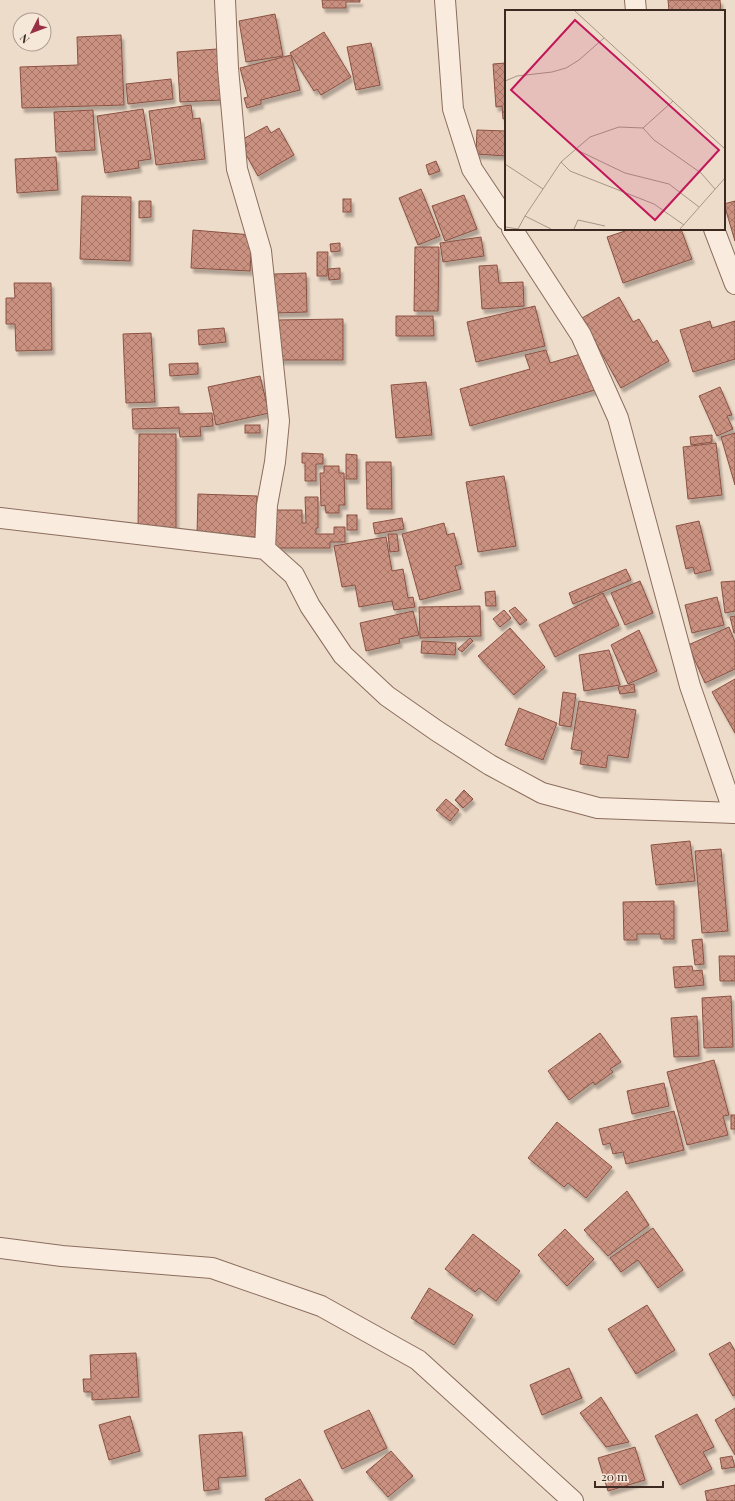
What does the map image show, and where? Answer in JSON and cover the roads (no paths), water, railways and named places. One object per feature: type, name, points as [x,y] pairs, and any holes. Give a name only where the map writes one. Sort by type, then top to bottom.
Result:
[{"type":"street","points":[[225,0],[228,68],[237,169],[261,251],[279,421],[275,462],[267,505],[265,549]]},
{"type":"street","points":[[445,0],[453,109],[472,169],[505,218]]},
{"type":"street","points":[[635,0],[636,10]]},
{"type":"street","points":[[0,518],[265,549],[294,575],[310,606],[348,660],[387,696],[437,731],[490,765],[542,793],[598,808],[735,813],[690,686],[618,418],[581,335],[513,230]]},
{"type":"street","points":[[714,230],[735,284]]},
{"type":"street","points":[[0,1248],[62,1256],[212,1268],[320,1306],[418,1360],[573,1501]]}]
